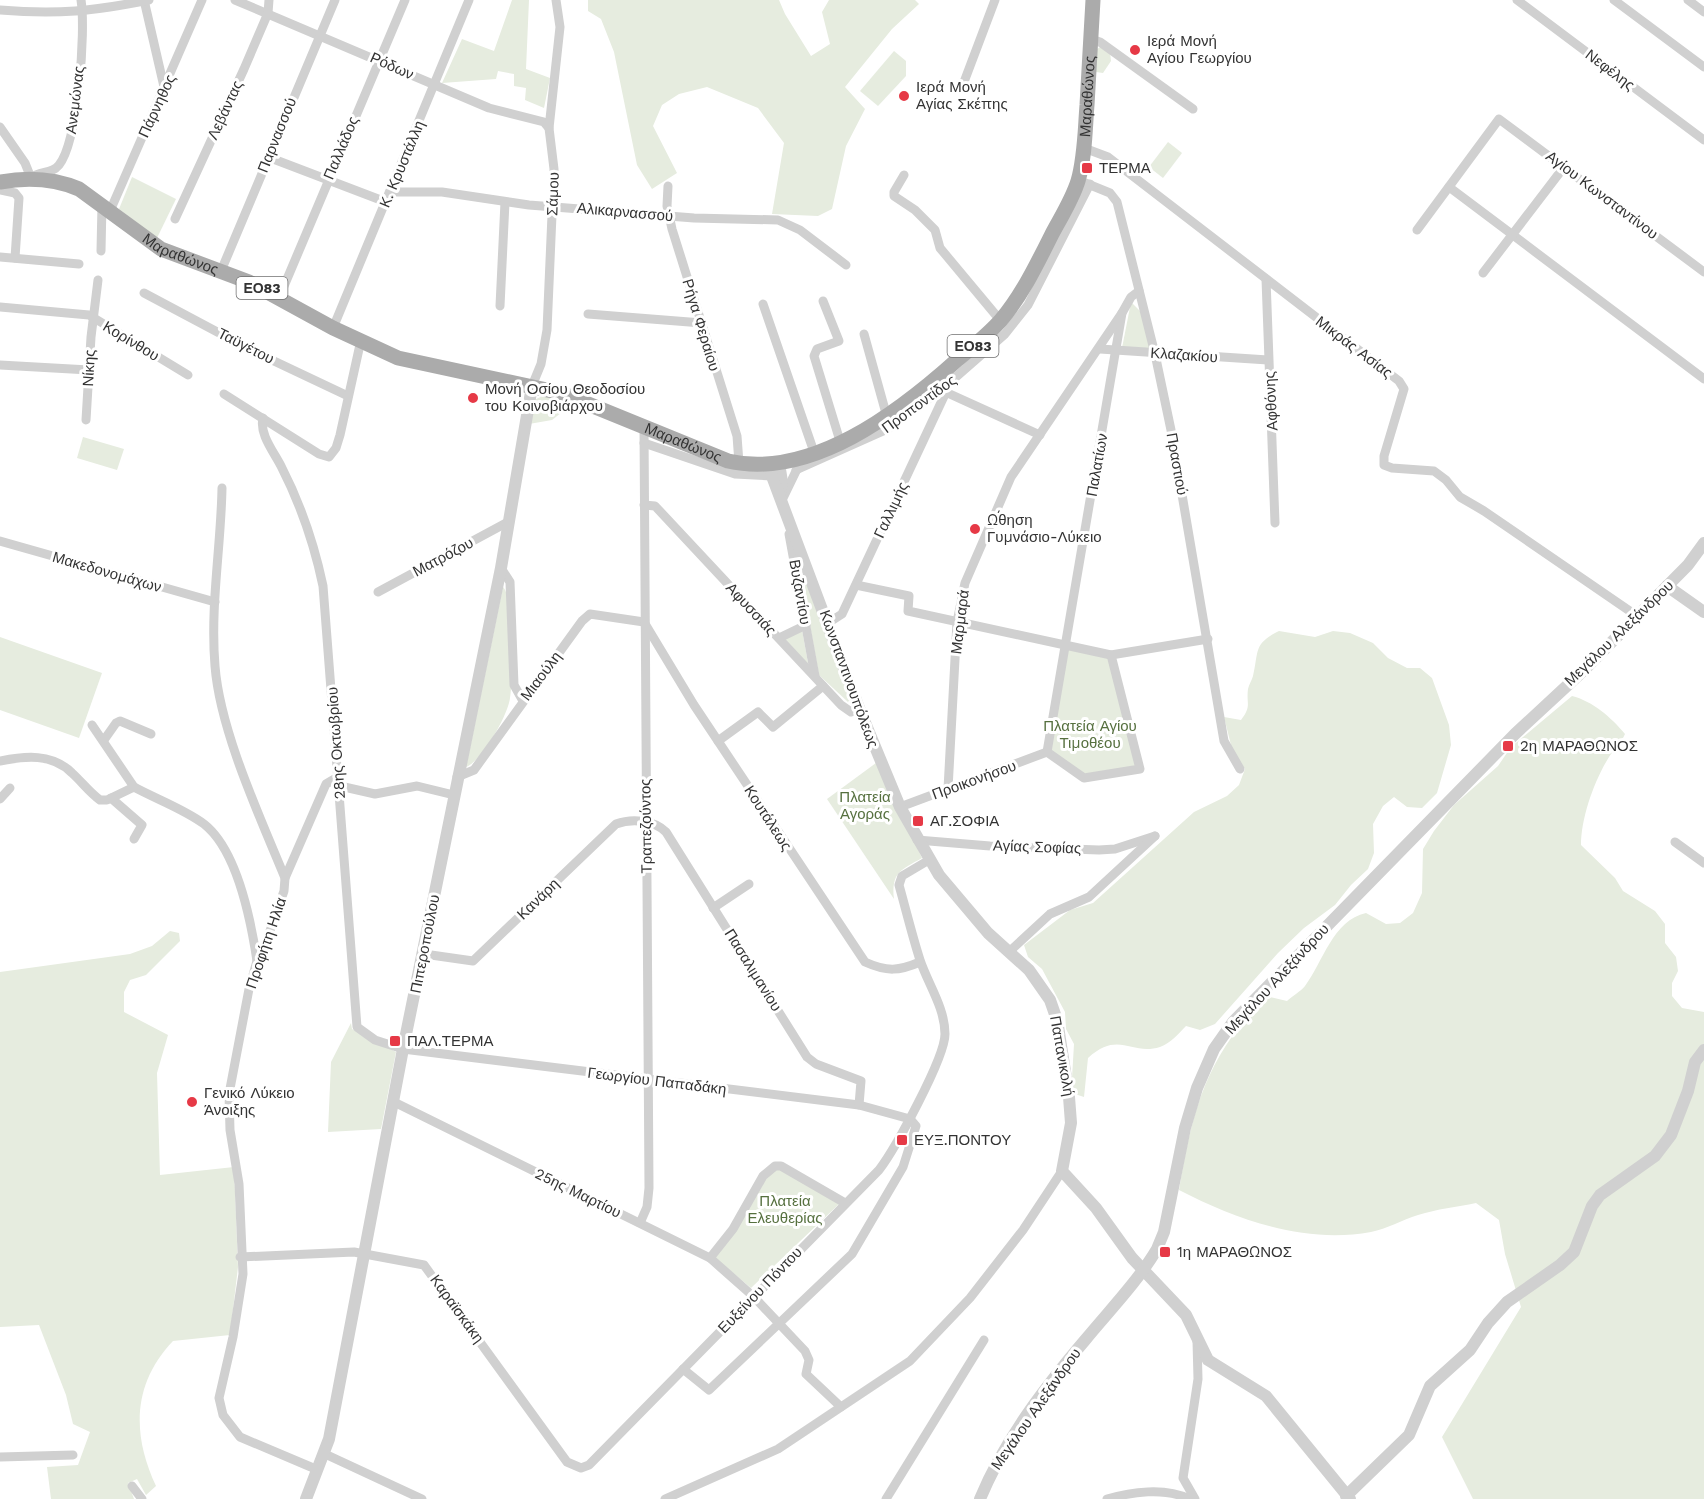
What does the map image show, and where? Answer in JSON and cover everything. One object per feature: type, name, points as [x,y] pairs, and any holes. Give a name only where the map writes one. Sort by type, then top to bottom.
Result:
[{"type":"main road","name":"Μαραθώνος","points":[[0,182],[31,178],[65,183],[106,208],[154,245],[249,282],[333,328],[399,358],[561,393],[644,435],[739,463],[773,468],[840,441],[887,417],[939,376],[1000,320],[1025,286],[1084,182],[1093,0]]},
{"type":"street","name":"Ανεμώνας","points":[[31,178],[38,173],[56,168],[69,143],[79,75],[83,12],[81,0]]},
{"type":"street","points":[[0,10],[38,14],[83,12],[146,0],[165,92]]},
{"type":"street","name":"Πάρνηθος","points":[[106,208],[165,92],[202,0]]},
{"type":"street","name":"Ρόδων","points":[[235,0],[489,108],[544,122],[549,128]]},
{"type":"street","name":"Λεβάντας","points":[[175,219],[268,13],[269,0]]},
{"type":"street","name":"Παλλάδος","points":[[279,298],[405,0]]},
{"type":"street","name":"Κ. Κρυστάλλη","points":[[333,328],[469,0]]},
{"type":"street","name":"Σάμου","points":[[532,386],[541,364],[547,330],[554,161],[549,128],[560,27],[556,0]]},
{"type":"street","points":[[964,82],[995,0]]},
{"type":"street","name":"Νεφέλης","points":[[1517,0],[1704,140]]},
{"type":"street","points":[[1614,0],[1704,67]]},
{"type":"street","points":[[1688,0],[1704,12]]},
{"type":"street","name":"Παρνασσού","points":[[221,272],[334,1]]},
{"type":"street","points":[[1091,39],[1100,42],[1193,109]]},
{"type":"street","name":"Αγίου Κωνσταντίνου","points":[[1449,186],[1499,119],[1704,272]]},
{"type":"street","points":[[0,127],[24,163],[31,178]]},
{"type":"street","name":"Μικράς Ασίας","points":[[1084,148],[1108,157],[1399,381],[1404,389],[1384,456],[1384,465],[1392,468],[1434,471],[1446,480],[1460,497],[1637,616]]},
{"type":"street","points":[[268,157],[386,202]]},
{"type":"street","points":[[1483,273],[1564,167]]},
{"type":"street","points":[[904,175],[894,196],[915,210],[935,230],[940,248],[1000,320]]},
{"type":"street","name":"Πραστιού","points":[[1084,182],[1110,193],[1117,202],[1155,354],[1208,639],[1225,745],[1240,770]]},
{"type":"street","name":"Προποντίδος","points":[[796,470],[890,428],[944,391],[1005,334],[1028,305],[1084,182]]},
{"type":"street","name":"Ρήγα Φεραίου","points":[[668,186],[669,215],[720,388],[737,436],[739,463]]},
{"type":"street","points":[[1418,230],[1449,186],[1704,379]]},
{"type":"street","points":[[0,190],[15,193],[19,198],[15,258]]},
{"type":"street","name":"Αλικαρνασσού","points":[[390,192],[442,192],[553,207],[782,221],[800,230],[846,266]]},
{"type":"street","points":[[501,306],[505,202]]},
{"type":"street","points":[[101,251],[106,208]]},
{"type":"street","points":[[0,257],[79,264]]},
{"type":"street","name":"Αφθόνης","points":[[1266,279],[1275,523]]},
{"type":"street","name":"Νίκης","points":[[86,420],[93,317],[98,280]]},
{"type":"street","points":[[1267,300],[1280,290]]},
{"type":"street","name":"Παλατίων","points":[[1047,752],[1122,313],[1131,297],[1139,291]]},
{"type":"street","name":"Ταϋγέτου","points":[[144,293],[255,352],[348,396]]},
{"type":"street","points":[[823,302],[839,341],[817,349],[814,356],[840,441]]},
{"type":"street","points":[[763,304],[811,453],[796,470],[782,500]]},
{"type":"street","name":"Κορίνθου","points":[[0,307],[93,317],[188,375]]},
{"type":"street","name":"Μαρμαρά","points":[[948,789],[957,622],[965,583],[1006,488],[1122,313]]},
{"type":"street","points":[[588,314],[702,323]]},
{"type":"street","points":[[864,334],[887,417]]},
{"type":"street","points":[[224,394],[319,454],[329,457],[336,448],[361,340]]},
{"type":"street","name":"Κλαζακίου","points":[[1100,349],[1268,360]]},
{"type":"street","points":[[0,364],[89,370]]},
{"type":"street","name":"Πιπεροπούλου","points":[[306,1499],[325,1454],[366,1252],[403,1049],[501,568],[532,386]]},
{"type":"street","points":[[944,391],[1040,435]]},
{"type":"street","name":"Γαλλιμής","points":[[828,622],[842,614],[944,391]]},
{"type":"street","name":"28ης Οκτωβρίου","points":[[263,418],[266,436],[296,495],[313,539],[321,574],[329,638],[347,917],[357,1027],[375,1040],[403,1049]]},
{"type":"street","points":[[644,435],[735,474],[773,468]]},
{"type":"street","name":"Τραπεζούντος","points":[[640,1223],[647,1207],[649,1188],[644,435]]},
{"type":"street","name":"Κωνσταντινουπόλεως","points":[[773,468],[782,482],[782,500],[859,708],[900,807],[929,860]]},
{"type":"street","name":"Προφήτη Ηλία","points":[[222,488],[214,652],[218,691],[252,796],[285,878],[281,900],[257,961],[238,1035],[229,1094],[230,1130],[239,1184],[242,1284],[219,1398],[223,1415],[248,1442],[318,1470]]},
{"type":"street","name":"Βυζαντίου","points":[[782,500],[815,676]]},
{"type":"street","name":"Αφυσσιάς","points":[[644,505],[655,506],[823,686],[852,712],[859,708]]},
{"type":"street","name":"Ματρόζου","points":[[378,592],[508,522]]},
{"type":"street","name":"Μακεδονομάχων","points":[[0,541],[215,602]]},
{"type":"street","name":"Μεγάλου Αλεξάνδρου","points":[[980,1499],[1003,1452],[1064,1366],[1157,1249],[1164,1232],[1185,1128],[1197,1088],[1223,1035],[1515,734],[1688,565],[1704,543]]},
{"type":"street","points":[[501,568],[510,582],[514,685],[523,701]]},
{"type":"street","points":[[856,585],[909,596],[908,611],[1111,655],[1208,639]]},
{"type":"street","points":[[1667,586],[1704,612]]},
{"type":"street","name":"Μιαούλη","points":[[458,777],[474,770],[523,701],[590,614],[644,622]]},
{"type":"street","name":"Κουτάλεως","points":[[644,622],[663,656],[718,741],[865,962],[884,970],[900,970],[920,962]]},
{"type":"street","points":[[779,638],[806,625]]},
{"type":"street","points":[[1047,752],[1084,778],[1140,769],[1111,655]]},
{"type":"street","points":[[644,659],[663,656]]},
{"type":"street","points":[[718,741],[758,712],[773,727],[823,686]]},
{"type":"street","points":[[104,740],[120,721],[151,734]]},
{"type":"street","points":[[92,725],[134,787],[203,824],[217,838],[246,901],[257,961]]},
{"type":"street","name":"Προικονήσου","points":[[900,807],[1047,752]]},
{"type":"street","points":[[0,761],[33,757],[51,760],[69,770],[100,800],[111,798],[134,787]]},
{"type":"street","points":[[285,878],[326,784],[339,781],[375,794],[417,786],[454,795]]},
{"type":"street","points":[[0,799],[10,788]]},
{"type":"street","points":[[111,798],[142,825],[134,839]]},
{"type":"street","name":"Πασαλιμανίου","points":[[646,822],[661,826],[666,832],[807,1057],[816,1064],[861,1082],[859,1105]]},
{"type":"street","name":"Κανάρη","points":[[424,954],[473,961],[616,824],[646,822]]},
{"type":"street","name":"Αγίας Σοφίας","points":[[917,840],[990,846],[1115,849],[1155,836],[1089,897],[1050,914],[1010,951]]},
{"type":"street","points":[[1675,842],[1704,863]]},
{"type":"street","name":"Ευξείνου Πόντου","points":[[581,1468],[589,1465],[879,1170],[910,1119],[945,1035],[942,1014],[920,962],[899,879],[929,860]]},
{"type":"street","name":"Παπανικολή","points":[[929,860],[988,933],[1010,951],[1042,987],[1058,1020],[1071,1123],[1062,1171]]},
{"type":"street","points":[[713,908],[749,884]]},
{"type":"street","name":"Γεωργίου Παπαδάκη","points":[[403,1049],[859,1105],[910,1119]]},
{"type":"street","points":[[665,1499],[778,1449],[910,1361],[956,1314],[1002,1258],[1062,1171],[1096,1208],[1143,1269],[1186,1315],[1208,1360],[1266,1396],[1348,1497],[1409,1434],[1431,1386],[1470,1350],[1488,1323],[1507,1302],[1560,1265],[1574,1252],[1592,1206],[1600,1195],[1655,1156],[1671,1135],[1704,1050]]},
{"type":"street","name":"25ης Μαρτίου","points":[[394,1101],[710,1258],[754,1297],[808,1355],[809,1364],[805,1370],[807,1376],[841,1407]]},
{"type":"street","points":[[683,1369],[709,1390],[852,1254],[903,1167],[916,1126],[910,1119]]},
{"type":"street","points":[[710,1258],[734,1229],[763,1176],[775,1166],[781,1166],[845,1203]]},
{"type":"street","name":"Καραϊσκάκη","points":[[240,1257],[366,1252],[417,1262],[431,1271],[567,1462],[573,1467],[581,1468]]},
{"type":"street","points":[[1195,1499],[1183,1478],[1198,1379],[1196,1335]]},
{"type":"street","points":[[886,1499],[984,1340]]},
{"type":"street","points":[[325,1454],[422,1499]]},
{"type":"street","points":[[0,1457],[73,1455]]},
{"type":"street","points":[[132,1486],[142,1499]]},
{"type":"street","points":[[1107,1499],[1160,1493],[1188,1499]]},
{"type":"green space","points":[[512,0],[529,0],[526,69],[550,78],[544,108],[525,100],[526,88],[514,86],[514,74],[498,71],[496,79],[442,83],[462,39],[494,51]]},
{"type":"green space","points":[[588,0],[779,0],[811,56],[830,44],[822,12],[829,0],[915,0],[919,4],[892,29],[845,87],[865,109],[846,146],[832,209],[818,216],[772,214],[784,143],[758,108],[707,87],[679,94],[662,105],[653,126],[677,173],[652,189],[637,165],[614,52],[601,19],[588,11]]},
{"type":"green space","points":[[1102,46],[1110,52],[1111,61],[1103,73],[1096,72],[1097,49]]},
{"type":"green space","points":[[894,51],[906,61],[906,76],[878,106],[860,91]]},
{"type":"green space","points":[[1168,142],[1182,153],[1163,178],[1149,167]]},
{"type":"green space","points":[[132,177],[176,199],[157,238],[119,209]]},
{"type":"green space","points":[[1131,302],[1142,313],[1152,351],[1122,348]]},
{"type":"green space","points":[[545,395],[571,405],[552,420],[529,424],[534,400]]},
{"type":"green space","points":[[83,437],[124,449],[117,470],[77,458]]},
{"type":"green space","points":[[796,549],[850,699],[848,702],[819,675]]},
{"type":"green space","points":[[503,587],[507,594],[511,622],[510,698],[505,715],[493,737],[479,756],[466,767]]},
{"type":"green space","points":[[802,630],[809,668],[782,639]]},
{"type":"green space","points":[[1279,631],[1315,637],[1333,631],[1350,633],[1373,643],[1388,658],[1407,668],[1420,668],[1432,678],[1449,725],[1451,745],[1437,793],[1422,808],[1407,807],[1394,797],[1383,806],[1373,824],[1374,853],[1368,869],[1335,905],[1304,928],[1278,953],[1215,1024],[1200,1030],[1186,1026],[1160,1047],[1141,1049],[1117,1045],[1099,1050],[1088,1058],[1084,1097],[1075,1094],[1072,1078],[1074,1044],[1066,1029],[1065,1012],[1042,969],[1028,957],[1024,945],[1070,910],[1093,903],[1194,812],[1227,796],[1239,785],[1245,769],[1233,753],[1224,717],[1241,720],[1248,708],[1248,689],[1261,644]]},
{"type":"green space","points":[[0,637],[102,673],[79,738],[0,710]]},
{"type":"green space","name":"Πλατεία Αγίου Τιμοθέου","points":[[1068,649],[1108,657],[1136,766],[1085,775],[1051,751]]},
{"type":"green space","points":[[1572,696],[1601,710],[1625,734],[1603,767],[1594,788],[1583,823],[1581,845],[1615,878],[1623,891],[1655,911],[1665,924],[1665,943],[1676,957],[1678,971],[1672,983],[1672,996],[1682,1008],[1704,1012],[1704,1499],[1473,1499],[1442,1437],[1521,1307],[1505,1254],[1499,1220],[1476,1203],[1425,1213],[1371,1232],[1321,1235],[1296,1232],[1248,1220],[1179,1190],[1190,1133],[1205,1085],[1229,1041],[1246,1019],[1266,996],[1287,1001],[1303,988],[1337,933],[1355,917],[1366,913],[1386,924],[1400,923],[1413,913],[1422,893],[1423,849],[1434,831],[1454,805],[1498,766],[1511,747]]},
{"type":"green space","name":"Πλατεία Αγοράς","points":[[876,763],[922,858],[903,869],[896,877],[893,890],[894,899],[827,799]]},
{"type":"green space","points":[[170,931],[179,933],[180,941],[146,975],[130,980],[124,992],[124,1012],[168,1035],[157,1073],[160,1175],[234,1167],[238,1267],[230,1335],[173,1341],[160,1357],[150,1375],[143,1392],[140,1429],[148,1467],[156,1486],[146,1495],[137,1479],[128,1483],[134,1499],[51,1499],[47,1467],[78,1465],[90,1432],[73,1424],[66,1395],[39,1325],[0,1327],[0,972],[130,954],[152,946]]},
{"type":"green space","points":[[351,1023],[352,1029],[396,1052],[381,1129],[328,1132],[331,1062]]},
{"type":"green space","name":"Πλατεία Ελευθερίας","points":[[780,1169],[839,1204],[751,1288],[714,1257],[770,1171]]},
{"type":"place","name":"Ιερά Μονή Αγίου Γεωργίου","points":[[1135,50]]},
{"type":"place","name":"Ιερά Μονή Αγίας Σκέπης","points":[[904,96]]},
{"type":"place","name":"ΤΕΡΜΑ","points":[[1087,168]]},
{"type":"place","name":"Μονή Οσίου Θεοδοσίου του Κοινοβιάρχου","points":[[473,398]]},
{"type":"place","name":"Ώθηση Γυμνάσιο-Λύκειο","points":[[975,529]]},
{"type":"place","name":"2η ΜΑΡΑΘΩΝΟΣ","points":[[1508,746]]},
{"type":"place","name":"ΑΓ.ΣΟΦΙΑ","points":[[918,821]]},
{"type":"place","name":"ΠΑΛ.ΤΕΡΜΑ","points":[[395,1041]]},
{"type":"place","name":"Γενικό Λύκειο Άνοιξης","points":[[192,1102]]},
{"type":"place","name":"ΕΥΞ.ΠΟΝΤΟΥ","points":[[902,1140]]},
{"type":"place","name":"1η ΜΑΡΑΘΩΝΟΣ","points":[[1165,1252]]}]
